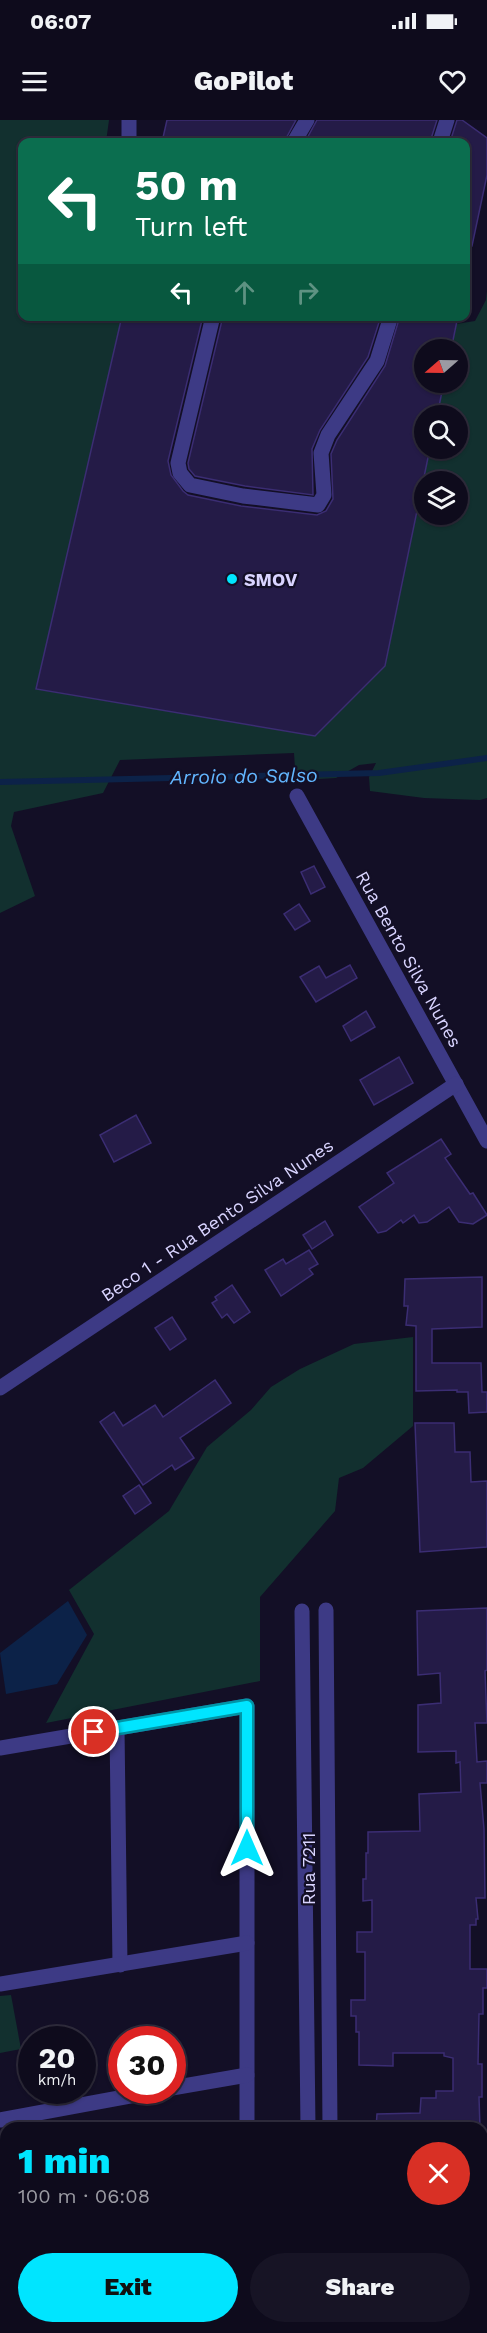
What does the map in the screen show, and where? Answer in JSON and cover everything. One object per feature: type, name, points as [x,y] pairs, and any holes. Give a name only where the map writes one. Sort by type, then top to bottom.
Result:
[{"type":"street","points":[[129,120],[129,138]]},
{"type":"street","points":[[296,138],[307,120]]},
{"type":"street","points":[[441,138],[447,120]]},
{"type":"street","points":[[212,321],[178,463],[180,473],[190,485],[243,496],[318,505],[324,495],[321,453],[328,435],[377,361],[389,321]]},
{"type":"street","name":"Rua Bento Silva Nunes","points":[[297,796],[487,1141]]},
{"type":"street","name":"Beco 1 - Rua Bento Silva Nunes","points":[[0,1388],[456,1084]]},
{"type":"street","name":"Rua 7211","points":[[326,1610],[330,2122]]},
{"type":"street","points":[[302,1611],[308,2122]]},
{"type":"street","points":[[0,1748],[247,1706],[247,2122]]},
{"type":"street","points":[[117,1728],[120,1965]]},
{"type":"street","points":[[0,1984],[247,1943]]},
{"type":"street","points":[[186,2086],[247,2075]]},
{"type":"street","points":[[0,2120],[108,2100]]},
{"type":"green space","points":[[0,120],[109,120],[107,138],[18,138],[18,321],[121,321],[36,689],[315,736],[385,666],[414,525],[468,525],[468,471],[425,471],[428,459],[468,459],[468,405],[439,405],[442,393],[468,393],[468,339],[453,339],[456,324],[475,321],[486,300],[487,291],[487,798],[480,800],[424,798],[370,791],[369,777],[376,763],[359,765],[336,778],[299,780],[294,753],[120,760],[103,793],[14,812],[11,826],[35,896],[0,913]]},
{"type":"green space","points":[[413,1337],[413,1426],[363,1468],[339,1478],[335,1511],[260,1597],[260,1681],[46,1723],[94,1634],[69,1590],[169,1511],[207,1447],[251,1410],[271,1387],[300,1369],[354,1344]]},
{"type":"green space","points":[[11,1995],[18,2033],[18,2050],[0,2053],[0,1996]]},
{"type":"water","points":[[68,1601],[87,1635],[57,1684],[6,1694],[0,1653]]},
{"type":"building","points":[[167,120],[296,120],[286,138],[163,138]]},
{"type":"building","points":[[317,120],[437,120],[431,138],[307,138]]},
{"type":"building","points":[[457,120],[462,120],[487,138],[487,175],[472,246],[470,246],[470,138],[451,138]]},
{"type":"building","name":"SMOV","points":[[121,321],[202,321],[168,461],[171,475],[183,491],[188,495],[241,506],[317,515],[326,511],[333,499],[331,454],[337,440],[385,366],[398,321],[457,321],[453,339],[414,339],[414,393],[442,393],[439,405],[414,405],[414,459],[428,459],[425,471],[414,471],[414,525],[385,666],[315,736],[36,689]]},
{"type":"building","points":[[222,321],[379,321],[368,357],[320,430],[312,449],[313,495],[245,486],[195,476],[189,469],[188,463]]},
{"type":"building","points":[[314,866],[325,887],[311,894],[301,872]]},
{"type":"building","points":[[299,904],[310,921],[295,930],[284,914]]},
{"type":"building","points":[[350,965],[357,978],[316,1002],[300,977],[319,966],[326,978]]},
{"type":"building","points":[[366,1011],[375,1027],[351,1041],[343,1026]]},
{"type":"building","points":[[399,1057],[413,1083],[374,1105],[360,1080]]},
{"type":"building","points":[[136,1115],[151,1143],[114,1162],[100,1135]]},
{"type":"building","points":[[441,1139],[451,1154],[445,1158],[487,1215],[473,1224],[459,1222],[449,1207],[427,1222],[419,1223],[414,1215],[403,1223],[401,1220],[386,1231],[378,1233],[359,1207],[394,1183],[387,1173]]},
{"type":"building","points":[[325,1221],[333,1235],[312,1249],[303,1235]]},
{"type":"building","points":[[309,1250],[318,1264],[309,1269],[313,1274],[281,1296],[265,1270],[283,1259],[286,1264]]},
{"type":"building","points":[[482,1277],[482,1327],[432,1329],[432,1363],[481,1363],[482,1392],[487,1392],[487,1412],[469,1413],[468,1392],[416,1391],[416,1326],[406,1325],[408,1306],[404,1306],[405,1279]]},
{"type":"building","points":[[232,1285],[250,1312],[234,1323],[227,1314],[222,1318],[212,1303],[217,1300],[215,1297]]},
{"type":"building","points":[[172,1317],[186,1339],[170,1350],[155,1328]]},
{"type":"building","points":[[215,1380],[231,1403],[180,1438],[194,1458],[175,1470],[172,1465],[143,1485],[100,1422],[114,1412],[123,1426],[155,1405],[163,1417]]},
{"type":"building","points":[[415,1423],[454,1423],[455,1452],[470,1452],[471,1482],[487,1481],[487,1547],[420,1552]]},
{"type":"building","points":[[139,1485],[151,1503],[135,1514],[123,1496]]},
{"type":"building","points":[[487,1608],[487,1670],[485,1671],[487,1723],[475,1723],[477,1762],[487,1761],[487,1783],[480,1783],[484,1829],[485,1898],[476,1898],[478,1919],[476,1919],[476,1925],[470,1925],[470,1969],[487,1969],[487,1988],[483,1988],[483,2014],[479,2014],[478,2064],[482,2064],[480,2122],[376,2122],[377,2114],[420,2113],[421,2098],[436,2098],[436,2091],[453,2091],[453,2058],[444,2056],[444,2053],[393,2053],[393,2066],[359,2065],[359,2032],[356,2032],[356,2016],[351,2016],[351,2000],[365,2000],[365,1952],[357,1952],[357,1932],[372,1932],[372,1900],[363,1901],[368,1832],[420,1831],[419,1794],[461,1792],[460,1762],[456,1763],[456,1751],[418,1752],[418,1705],[441,1703],[440,1673],[418,1675],[417,1611]]},
{"type":"waterway","name":"Arroio do Salso","points":[[0,782],[379,773],[487,758]]},
{"type":"place","name":"SMOV","points":[[232,579]]},
{"type":"route","points":[[94,1732],[247,1706],[247,1848]]}]
